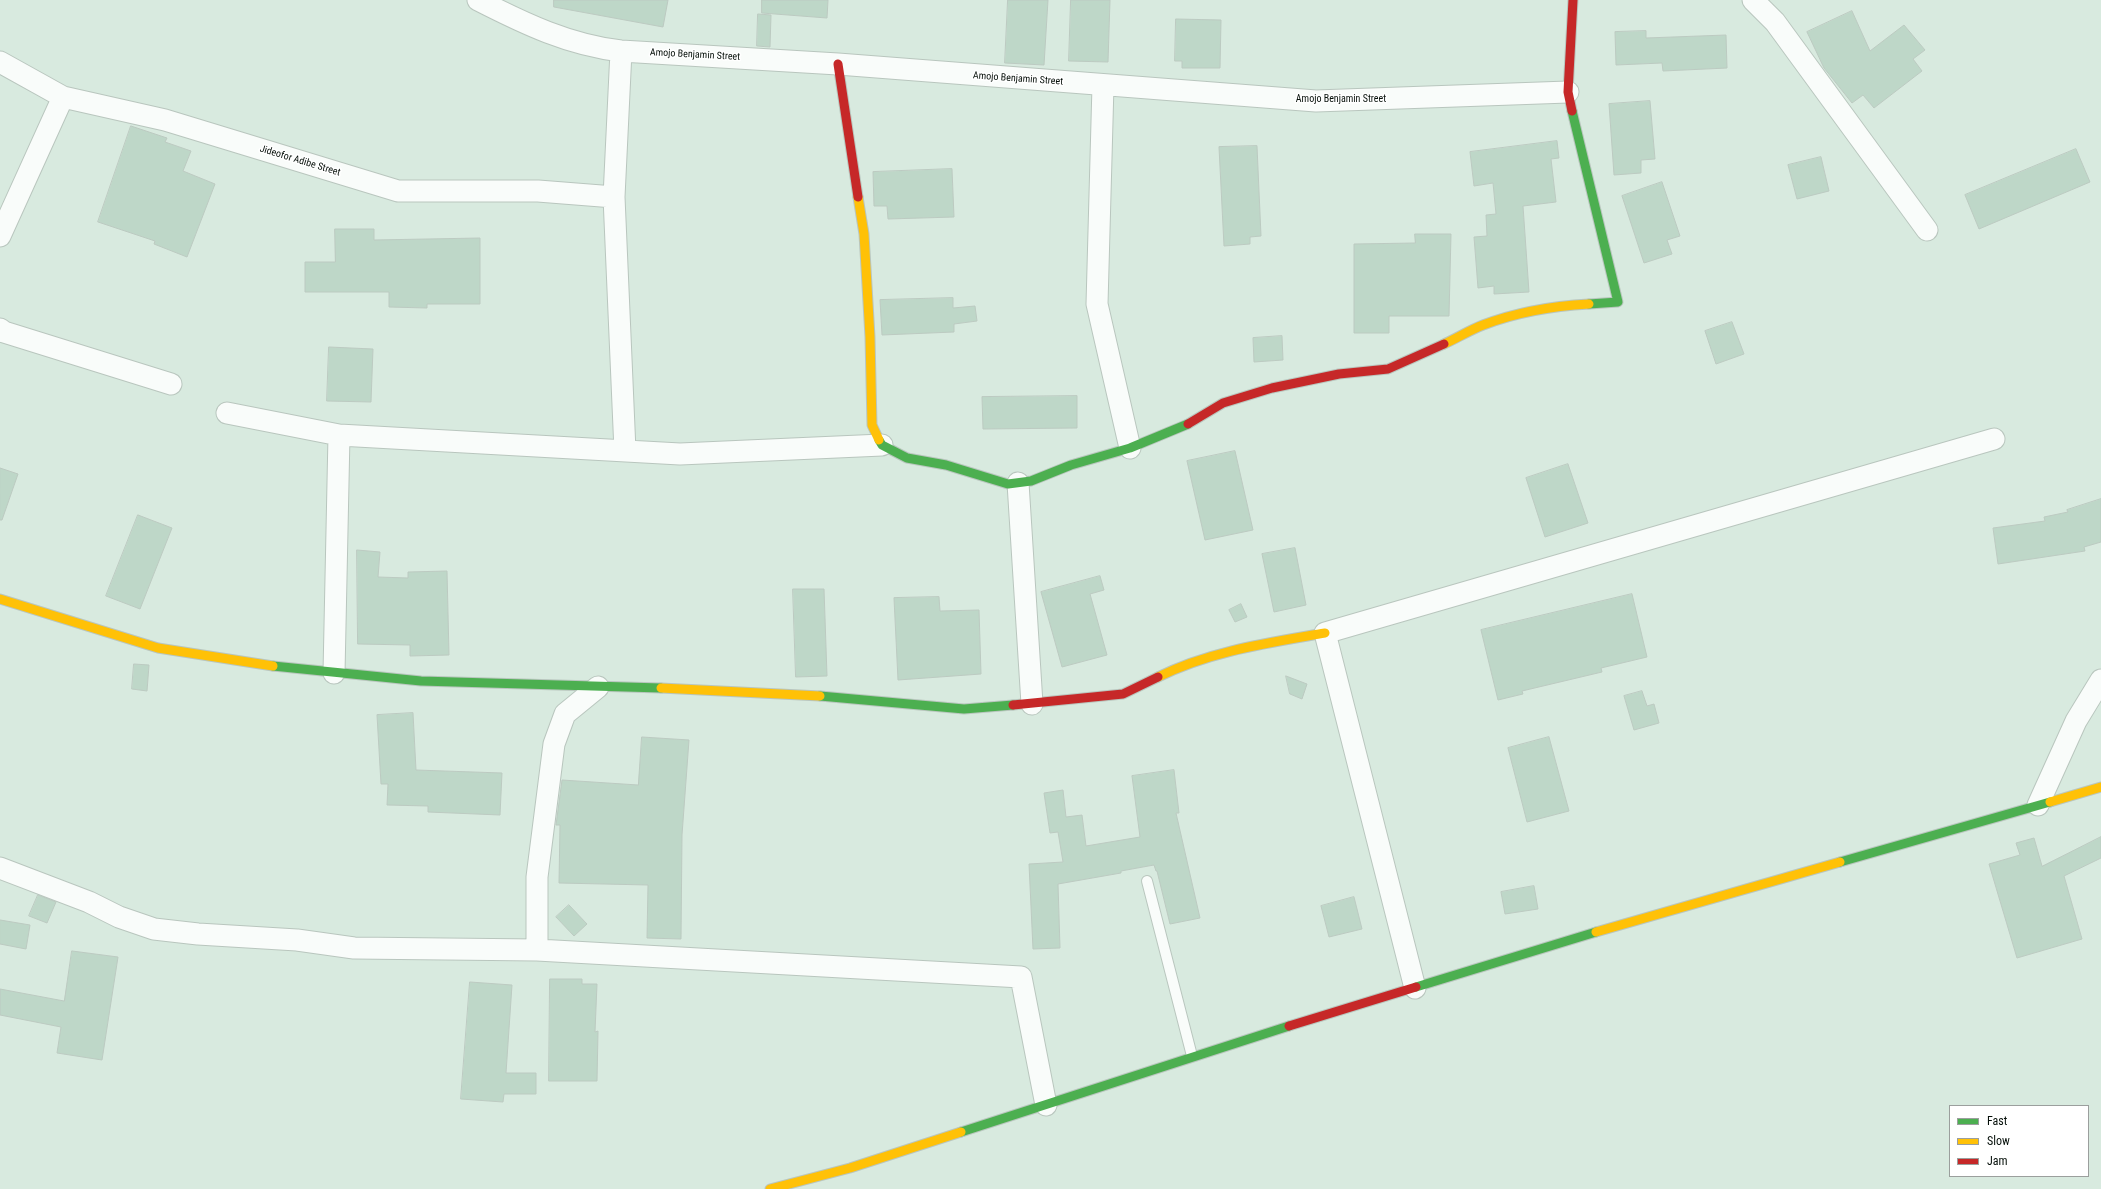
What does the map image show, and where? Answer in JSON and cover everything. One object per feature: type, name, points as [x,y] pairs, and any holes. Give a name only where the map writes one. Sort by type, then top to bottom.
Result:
[{"type":"street","name":"Amojo Benjamin Street","points":[[478,0],[515,20],[558,37],[582,45],[621,51],[838,64],[1316,101],[1568,92]]},
{"type":"street","points":[[227,413],[339,435],[680,454],[882,445],[907,458],[953,467],[1008,484],[1032,481],[1071,466],[1130,448],[1187,425],[1223,404],[1272,388],[1339,374],[1388,368],[1424,354],[1483,325],[1526,312],[1563,305],[1618,302],[1568,92],[1574,0]]},
{"type":"street","points":[[1752,0],[1775,22],[1927,230]]},
{"type":"street","points":[[621,51],[614,197],[625,451]]},
{"type":"street","name":"Jideofor Adibe Street","points":[[0,62],[63,97],[165,120],[398,191],[538,191],[614,197]]},
{"type":"street","points":[[838,64],[864,234],[870,337],[872,425],[882,445]]},
{"type":"street","points":[[1103,85],[1097,304],[1130,448]]},
{"type":"street","points":[[0,236],[63,97]]},
{"type":"street","points":[[0,329],[4,332],[171,384]]},
{"type":"street","points":[[334,672],[339,435]]},
{"type":"street","points":[[0,599],[158,648],[273,666],[420,681],[598,687],[683,688],[828,696],[964,709],[1032,704],[1123,694],[1184,665],[1244,647],[1325,633],[1994,439]]},
{"type":"street","points":[[1018,483],[1032,704]]},
{"type":"street","points":[[1325,633],[1415,988]]},
{"type":"street","points":[[2038,805],[2076,721],[2101,680]]},
{"type":"street","points":[[536,950],[538,877],[554,744],[565,714],[598,687]]},
{"type":"street","points":[[770,1189],[850,1168],[1192,1056],[1558,943],[2101,787]]},
{"type":"street","points":[[0,868],[89,902],[119,917],[154,929],[198,934],[298,940],[354,948],[536,950],[1021,977],[1046,1105]]},
{"type":"lane","points":[[1147,882],[1192,1056]]},
{"type":"building","points":[[554,0],[668,0],[663,27],[554,7]]},
{"type":"building","points":[[762,0],[828,0],[827,18],[762,13]]},
{"type":"building","points":[[1008,0],[1048,0],[1044,65],[1005,63]]},
{"type":"building","points":[[1071,0],[1110,0],[1108,62],[1069,61]]},
{"type":"building","points":[[1852,11],[1870,51],[1904,25],[1925,50],[1913,59],[1922,71],[1874,108],[1863,95],[1852,103],[1824,68],[1807,32]]},
{"type":"building","points":[[758,14],[771,15],[770,47],[757,46]]},
{"type":"building","points":[[1176,19],[1221,20],[1220,68],[1182,68],[1182,61],[1175,61]]},
{"type":"building","points":[[1646,31],[1646,38],[1726,35],[1727,68],[1663,71],[1662,63],[1616,65],[1615,32]]},
{"type":"building","points":[[1650,101],[1655,159],[1641,160],[1641,173],[1614,175],[1609,104]]},
{"type":"building","points":[[131,126],[167,138],[165,142],[191,151],[183,171],[215,184],[187,257],[154,244],[155,241],[98,222]]},
{"type":"building","points":[[1557,141],[1559,158],[1551,159],[1556,202],[1523,206],[1529,292],[1494,294],[1494,286],[1478,288],[1474,237],[1487,236],[1486,215],[1496,214],[1493,183],[1474,186],[1470,152]]},
{"type":"building","points":[[1257,146],[1261,236],[1250,237],[1250,244],[1224,246],[1219,147]]},
{"type":"building","points":[[2076,149],[2090,182],[1979,229],[1965,195]]},
{"type":"building","points":[[1821,157],[1829,191],[1797,199],[1788,165]]},
{"type":"building","points":[[952,169],[954,217],[888,219],[887,206],[874,206],[873,172]]},
{"type":"building","points":[[1662,182],[1680,236],[1667,240],[1672,254],[1644,263],[1622,196]]},
{"type":"building","points":[[335,229],[374,229],[374,240],[480,238],[480,304],[427,304],[427,308],[389,307],[389,292],[305,292],[305,262],[335,262]]},
{"type":"building","points":[[1415,234],[1451,234],[1449,316],[1389,316],[1389,333],[1354,333],[1354,244],[1415,243]]},
{"type":"building","points":[[953,298],[953,308],[975,306],[977,321],[954,324],[954,332],[882,335],[880,300]]},
{"type":"building","points":[[1732,322],[1744,354],[1716,364],[1705,331]]},
{"type":"building","points":[[1282,336],[1283,360],[1254,362],[1253,338]]},
{"type":"building","points":[[329,347],[373,349],[371,402],[327,401]]},
{"type":"building","points":[[1077,396],[1077,428],[983,429],[982,397]]},
{"type":"building","points":[[1235,451],[1253,530],[1205,540],[1187,461]]},
{"type":"building","points":[[1568,464],[1588,523],[1545,537],[1526,478]]},
{"type":"building","points":[[0,468],[18,474],[2,520],[0,520]]},
{"type":"building","points":[[2101,499],[2101,542],[2084,547],[2085,551],[1998,564],[1993,528],[2045,521],[2044,517],[2068,512],[2067,510]]},
{"type":"building","points":[[138,515],[172,528],[140,609],[106,596]]},
{"type":"building","points":[[1295,548],[1306,605],[1274,612],[1262,554]]},
{"type":"building","points":[[357,550],[380,552],[378,577],[408,578],[408,572],[447,571],[449,655],[410,656],[410,645],[358,644]]},
{"type":"building","points":[[1100,576],[1104,590],[1090,594],[1107,655],[1062,667],[1041,592]]},
{"type":"building","points":[[793,589],[824,589],[827,676],[796,677]]},
{"type":"building","points":[[1632,594],[1647,657],[1601,668],[1602,672],[1522,691],[1523,694],[1498,700],[1481,630]]},
{"type":"building","points":[[939,597],[940,611],[979,610],[981,674],[898,680],[894,598]]},
{"type":"building","points":[[1241,604],[1247,617],[1235,622],[1229,610]]},
{"type":"building","points":[[134,664],[149,665],[147,691],[132,689]]},
{"type":"building","points":[[1286,676],[1307,684],[1302,699],[1290,694]]},
{"type":"building","points":[[1642,691],[1647,706],[1654,704],[1659,723],[1634,730],[1624,696]]},
{"type":"building","points":[[413,713],[416,770],[502,773],[500,815],[428,812],[428,806],[387,805],[388,784],[381,784],[377,715]]},
{"type":"building","points":[[642,737],[689,740],[682,835],[681,939],[647,938],[648,885],[559,883],[560,825],[556,825],[562,780],[638,785]]},
{"type":"building","points":[[1549,737],[1569,811],[1527,822],[1508,748]]},
{"type":"building","points":[[1174,770],[1179,813],[1176,813],[1200,918],[1170,924],[1157,871],[1154,865],[1121,871],[1121,873],[1058,884],[1060,948],[1033,949],[1029,864],[1063,862],[1058,832],[1050,833],[1044,793],[1063,790],[1066,817],[1082,815],[1086,846],[1140,837],[1132,776]]},
{"type":"building","points":[[2101,837],[2101,858],[2064,876],[2082,939],[2017,958],[1989,864],[2020,855],[2016,843],[2034,838],[2042,866]]},
{"type":"building","points":[[1534,886],[1538,909],[1505,914],[1501,892]]},
{"type":"building","points":[[38,895],[56,902],[47,923],[29,916]]},
{"type":"building","points":[[1354,897],[1362,929],[1329,937],[1321,906]]},
{"type":"building","points":[[569,905],[587,924],[574,936],[556,917]]},
{"type":"building","points":[[0,920],[30,925],[26,949],[0,944]]},
{"type":"building","points":[[72,951],[118,957],[102,1060],[57,1053],[61,1027],[0,1015],[0,989],[64,1001]]},
{"type":"building","points":[[550,979],[582,979],[582,984],[597,984],[595,1032],[598,1031],[597,1081],[549,1081]]},
{"type":"building","points":[[470,982],[512,985],[506,1073],[536,1073],[536,1094],[504,1094],[503,1102],[461,1099]]},
{"type":"traffic: fast","points":[[1572,111],[1618,302],[1589,304]]},
{"type":"traffic: fast","points":[[879,440],[882,445],[907,458],[946,465],[1008,484],[1031,481],[1071,465],[1130,448],[1188,424]]},
{"type":"traffic: fast","points":[[273,666],[421,681],[661,688]]},
{"type":"traffic: fast","points":[[820,696],[964,709],[1013,705]]},
{"type":"traffic: fast","points":[[1840,862],[2050,802]]},
{"type":"traffic: fast","points":[[1416,987],[1596,932]]},
{"type":"traffic: fast","points":[[961,1132],[1289,1026]]},
{"type":"traffic: slow","points":[[858,197],[864,234],[870,337],[872,425],[879,440]]},
{"type":"traffic: slow","points":[[1444,344],[1496,320],[1549,308],[1589,304]]},
{"type":"traffic: slow","points":[[0,599],[158,648],[273,666]]},
{"type":"traffic: slow","points":[[1158,677],[1178,668],[1219,654],[1261,644],[1325,633]]},
{"type":"traffic: slow","points":[[661,688],[820,696]]},
{"type":"traffic: slow","points":[[2050,802],[2101,787]]},
{"type":"traffic: slow","points":[[1596,932],[1840,862]]},
{"type":"traffic: slow","points":[[770,1189],[850,1168],[961,1132]]},
{"type":"traffic: jam","points":[[1572,111],[1568,92],[1573,0]]},
{"type":"traffic: jam","points":[[838,64],[858,197]]},
{"type":"traffic: jam","points":[[1188,424],[1223,403],[1272,388],[1339,374],[1388,369],[1444,344]]},
{"type":"traffic: jam","points":[[1013,705],[1123,694],[1158,677]]},
{"type":"traffic: jam","points":[[1289,1026],[1416,987]]}]
